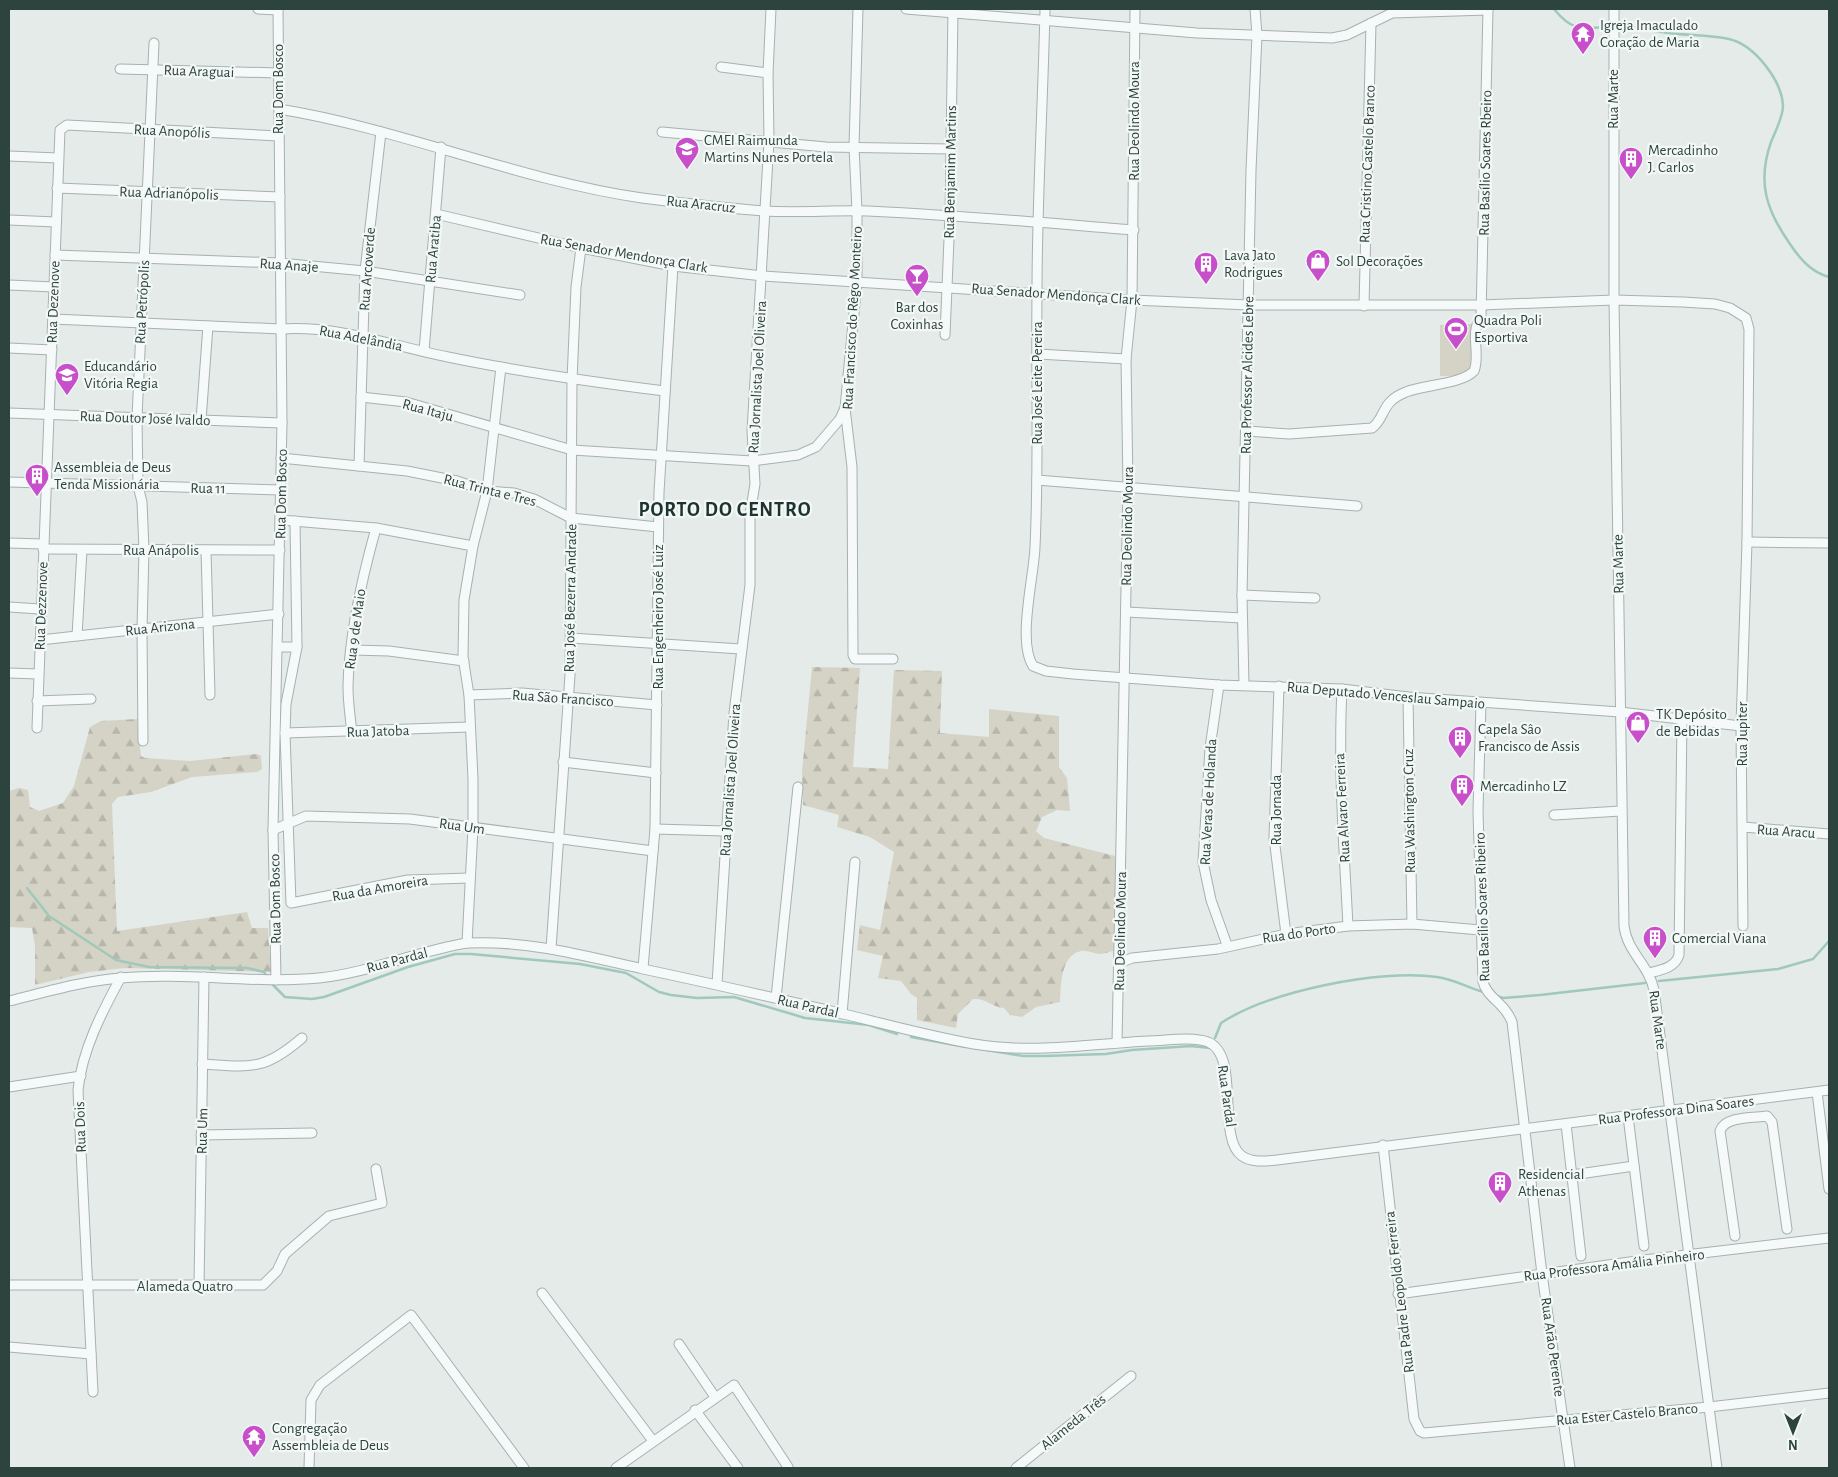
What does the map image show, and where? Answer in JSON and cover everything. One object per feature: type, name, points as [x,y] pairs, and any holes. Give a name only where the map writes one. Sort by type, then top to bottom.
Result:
[{"type":"street","points":[[258,9],[278,9]]},
{"type":"street","name":"Rua Dom Bosco","points":[[276,980],[273,830],[282,423],[278,9]]},
{"type":"street","name":"Rua Jornalista Joel Oliveira","points":[[717,984],[725,831],[741,649],[750,585],[750,514],[755,484],[752,461],[769,141],[768,74],[771,9]]},
{"type":"street","name":"Rua Francisco do Rêgo Monteiro","points":[[858,9],[854,147],[857,211],[857,281],[845,408],[852,467],[853,658],[893,659]]},
{"type":"street","points":[[906,9],[953,10],[1197,33],[1332,38],[1347,35],[1392,13],[1488,9]]},
{"type":"street","name":"Rua José Leite Pereira","points":[[1033,666],[1027,655],[1026,637],[1029,595],[1035,564],[1037,292],[1045,9]]},
{"type":"street","name":"Rua Deolindo Moura","points":[[1117,1043],[1128,487],[1126,359],[1132,300],[1134,230],[1135,9]]},
{"type":"street","name":"Rua Professor Alcides Lebre","points":[[1244,685],[1242,596],[1247,431],[1250,170],[1257,35],[1255,9]]},
{"type":"street","name":"Rua Basílio Soares Rbeiro","points":[[1247,431],[1314,433],[1372,428],[1386,406],[1405,392],[1460,378],[1474,371],[1477,354],[1476,327],[1481,317],[1482,305],[1488,9]]},
{"type":"street","name":"Rua Marte","points":[[1614,9],[1614,300],[1621,811],[1625,936],[1627,944],[1649,973],[1654,990],[1717,1468]]},
{"type":"street","name":"Rua Benjamim Martins","points":[[945,335],[950,215],[953,10]]},
{"type":"street","name":"Rua Cristino Castelo Branco","points":[[1364,306],[1371,23]]},
{"type":"street","name":"Rua Petrópolis","points":[[143,741],[142,629],[144,550],[142,502],[138,486],[137,418],[154,43]]},
{"type":"street","points":[[721,66],[768,74]]},
{"type":"street","name":"Rua Araguai","points":[[120,69],[278,73]]},
{"type":"street","name":"Rua Aracruz","points":[[279,109],[308,113],[441,147],[530,175],[576,186],[642,198],[764,211],[857,211],[950,215],[1134,230]]},
{"type":"street","name":"Rua Anopólis","points":[[67,125],[278,136]]},
{"type":"street","name":"Rua Dezenove","points":[[45,484],[52,350],[58,158],[60,130],[67,125]]},
{"type":"street","name":"Rua Arcoverde","points":[[359,466],[365,271],[382,132]]},
{"type":"street","points":[[662,132],[826,147],[951,149]]},
{"type":"street","name":"Rua Aratiba","points":[[424,351],[441,147]]},
{"type":"street","points":[[9,156],[58,158]]},
{"type":"street","name":"Rua Adrianópolis","points":[[57,188],[280,197]]},
{"type":"street","name":"Rua Senador Mendonça Clark","points":[[436,214],[581,248],[673,266],[763,276],[1037,292],[1132,300],[1248,305],[1482,305],[1614,300],[1684,302]]},
{"type":"street","points":[[9,220],[56,222]]},
{"type":"street","name":"Rua José Bezerra Andrade","points":[[551,949],[571,638],[572,380],[576,287],[581,248]]},
{"type":"street","name":"Rua Anaje","points":[[55,255],[280,263],[365,271],[520,295]]},
{"type":"street","name":"Rua Engenheiro José Luiz","points":[[643,968],[655,830],[658,527],[673,266]]},
{"type":"street","points":[[9,285],[54,287]]},
{"type":"street","name":"Rua Jupiter","points":[[1684,302],[1715,304],[1730,308],[1746,318],[1749,329],[1747,542],[1740,726],[1743,926]]},
{"type":"street","name":"Rua Adelândia","points":[[53,319],[280,329],[301,327],[364,335],[424,351],[572,380],[665,391]]},
{"type":"street","points":[[201,420],[208,326]]},
{"type":"street","points":[[9,348],[52,350]]},
{"type":"street","points":[[1038,354],[1126,359]]},
{"type":"street","points":[[467,943],[473,828],[469,696],[463,641],[464,600],[473,546],[487,491],[502,367]]},
{"type":"street","name":"Rua Itaju","points":[[361,398],[406,402],[494,429]]},
{"type":"street","points":[[494,429],[572,450],[752,461],[798,455],[816,448],[840,418],[845,408]]},
{"type":"street","name":"Rua Doutor José Ivaldo","points":[[9,413],[282,423]]},
{"type":"street","points":[[281,458],[359,466]]},
{"type":"street","name":"Rua Trinta e Tres","points":[[359,466],[407,471],[457,481],[487,491],[514,493],[534,499],[571,518],[658,527]]},
{"type":"street","points":[[1037,480],[1357,506]]},
{"type":"street","name":"Rua 11","points":[[9,482],[281,490]]},
{"type":"street","name":"Rua Dezzenove","points":[[37,728],[45,484]]},
{"type":"street","points":[[281,520],[376,528],[473,546]]},
{"type":"street","points":[[287,825],[286,704],[297,647],[295,521]]},
{"type":"street","name":"Rua 9 de Maio","points":[[352,732],[348,690],[352,650],[364,571],[376,528]]},
{"type":"street","points":[[1747,542],[1829,543]]},
{"type":"street","name":"Rua Anápolis","points":[[9,543],[82,550],[280,550]]},
{"type":"street","points":[[77,636],[82,550]]},
{"type":"street","points":[[206,550],[210,695]]},
{"type":"street","points":[[1242,596],[1315,598]]},
{"type":"street","points":[[9,607],[40,609]]},
{"type":"street","points":[[1126,612],[1242,618]]},
{"type":"street","name":"Rua Arizona","points":[[40,640],[279,614]]},
{"type":"street","points":[[571,638],[741,649]]},
{"type":"street","points":[[278,647],[297,647]]},
{"type":"street","points":[[352,650],[389,651],[464,661]]},
{"type":"street","name":"Rua Deputado Venceslau Sampaio","points":[[1033,666],[1053,673],[1219,685],[1342,689],[1408,697],[1620,712],[1740,726]]},
{"type":"street","points":[[9,673],[38,674]]},
{"type":"street","name":"Rua Veras de Holanda","points":[[1219,685],[1210,748],[1203,862],[1211,900],[1227,945]]},
{"type":"street","name":"Rua Jornada","points":[[1279,686],[1274,830],[1286,934]]},
{"type":"street","name":"Rua Alvaro Ferreira","points":[[1342,689],[1340,792],[1348,926]]},
{"type":"street","name":"Rua São Francisco","points":[[469,696],[522,693],[657,705]]},
{"type":"street","name":"Rua Washington Cruz","points":[[1408,697],[1412,924]]},
{"type":"street","points":[[37,701],[91,699]]},
{"type":"street","name":"Rua Basílio Soares Ribeiro","points":[[1481,703],[1478,811],[1480,930],[1484,988],[1503,1004],[1512,1022],[1524,1129]]},
{"type":"street","points":[[1649,973],[1672,966],[1677,962],[1679,955],[1682,718]]},
{"type":"street","name":"Rua Jatoba","points":[[285,732],[352,732],[470,727]]},
{"type":"street","points":[[563,762],[656,773]]},
{"type":"street","points":[[776,998],[798,787]]},
{"type":"street","points":[[1554,815],[1621,811]]},
{"type":"street","name":"Rua Um","points":[[273,830],[306,816],[379,817],[410,819],[653,851]]},
{"type":"street","name":"Rua da Amoreira","points":[[287,825],[292,904],[408,880],[469,878]]},
{"type":"street","name":"Rua Aracu","points":[[1743,827],[1829,834]]},
{"type":"street","points":[[655,830],[725,831]]},
{"type":"street","points":[[842,1014],[855,862]]},
{"type":"street","name":"Rua do Porto","points":[[1120,963],[1132,958],[1218,949],[1227,945],[1286,934],[1348,926],[1412,924],[1480,930]]},
{"type":"street","name":"Rua Pardal","points":[[9,1001],[93,981],[121,978],[204,977],[276,980],[337,976],[467,943],[483,942],[551,949],[643,968],[975,1044],[1032,1049],[1117,1043],[1196,1040],[1209,1042],[1219,1051],[1224,1063],[1231,1130],[1235,1148],[1239,1154],[1248,1159],[1277,1160],[1382,1145],[1524,1129]]},
{"type":"street","name":"Rua Um","points":[[200,1286],[204,977]]},
{"type":"street","name":"Rua Dois","points":[[93,1392],[86,1286],[78,1097],[81,1076],[97,1024],[121,978]]},
{"type":"street","points":[[202,1064],[236,1066],[264,1064],[282,1056],[302,1038]]},
{"type":"street","points":[[9,1087],[81,1076]]},
{"type":"street","name":"Rua Professora Dina Soares","points":[[1524,1129],[1829,1090]]},
{"type":"street","points":[[1817,1092],[1829,1189]]},
{"type":"street","points":[[1756,1099],[1758,1118]]},
{"type":"street","points":[[1732,1103],[1735,1121]]},
{"type":"street","points":[[1628,1116],[1644,1246]]},
{"type":"street","points":[[1734,1236],[1720,1131],[1722,1126],[1728,1121],[1767,1116],[1772,1122],[1787,1229]]},
{"type":"street","points":[[1566,1124],[1581,1256]]},
{"type":"street","points":[[1524,1129],[1542,1274]]},
{"type":"street","points":[[202,1135],[312,1133]]},
{"type":"street","name":"Rua Padre Leopoldo Ferreira","points":[[1382,1145],[1414,1420],[1416,1428],[1424,1433]]},
{"type":"street","points":[[1572,1175],[1634,1166]]},
{"type":"street","name":"Alameda Quatro","points":[[9,1285],[263,1285],[277,1271],[285,1254],[329,1216],[382,1203],[376,1169]]},
{"type":"street","name":"Rua Professora Amália Pinheiro","points":[[1398,1294],[1829,1238]]},
{"type":"street","name":"Rua Arão Perente","points":[[1542,1274],[1570,1468]]},
{"type":"street","points":[[542,1293],[653,1441]]},
{"type":"street","points":[[309,1468],[311,1400],[320,1385],[411,1315],[524,1468]]},
{"type":"street","points":[[679,1344],[715,1397]]},
{"type":"street","points":[[9,1347],[90,1354]]},
{"type":"street","name":"Alameda Três","points":[[1016,1468],[1131,1376]]},
{"type":"street","points":[[616,1468],[734,1385],[788,1466]]},
{"type":"street","name":"Rua Ester Castelo Branco","points":[[1424,1433],[1709,1407],[1829,1393]]},
{"type":"street","points":[[696,1410],[738,1468]]},
{"type":"green space","name":"Quadra Poli Esportiva","points":[[1473,324],[1473,376],[1440,376],[1440,325]]},
{"type":"green space","points":[[812,667],[860,668],[853,767],[888,769],[894,670],[942,671],[940,733],[989,737],[989,709],[1059,716],[1059,767],[1067,778],[1070,811],[1057,810],[1042,817],[1036,831],[1044,838],[1115,856],[1116,950],[1102,954],[1081,951],[1074,954],[1065,965],[1060,1002],[1036,1007],[1022,1017],[1010,1015],[1004,1008],[982,1000],[973,999],[958,1014],[956,1028],[917,1020],[917,998],[911,994],[901,981],[878,978],[883,956],[857,950],[860,925],[880,930],[894,852],[870,837],[837,827],[839,815],[803,805],[802,772]]},
{"type":"green space","points":[[137,719],[141,756],[145,758],[190,761],[257,754],[261,756],[262,769],[257,772],[192,777],[151,792],[118,797],[112,804],[117,931],[247,912],[252,928],[268,928],[271,972],[125,968],[89,972],[35,985],[35,946],[32,928],[9,927],[9,791],[19,788],[28,790],[30,807],[39,811],[63,803],[74,786],[90,727],[101,721]]},
{"type":"waterway","points":[[1554,9],[1566,21],[1577,27],[1607,27]]},
{"type":"waterway","points":[[1621,26],[1729,39],[1748,48],[1765,65],[1778,86],[1783,106],[1767,156],[1765,170],[1766,195],[1775,219],[1798,255],[1811,268],[1829,277]]},
{"type":"waterway","points":[[27,888],[49,916],[116,960],[149,967],[247,968],[264,972],[267,977]]},
{"type":"waterway","points":[[1659,981],[1778,969],[1813,959],[1829,941]]},
{"type":"waterway","points":[[270,982],[285,997],[312,999],[324,997],[408,967],[455,954],[471,954],[580,964],[626,973],[659,992],[671,995],[697,998],[734,997],[805,1018],[869,1025],[897,1034]]},
{"type":"waterway","points":[[1215,1038],[1221,1023],[1242,1012],[1267,1001],[1326,985],[1386,976],[1413,975],[1437,977],[1484,992]]},
{"type":"waterway","points":[[1497,996],[1503,998],[1540,995],[1645,983]]},
{"type":"waterway","points":[[911,1037],[966,1047]]},
{"type":"waterway","points":[[974,1048],[1023,1056],[1106,1054],[1132,1050],[1191,1046],[1210,1048]]},
{"type":"place","name":"Igreja Imaculado Coração de Maria","points":[[1583,55]]},
{"type":"place","name":"CMEI Raimunda Martins Nunes Portela","points":[[687,170]]},
{"type":"place","name":"Mercadinho J. Carlos","points":[[1631,180]]},
{"type":"place","name":"Sol Decorações","points":[[1318,282]]},
{"type":"place","name":"Lava Jato Rodrigues","points":[[1206,285]]},
{"type":"place","name":"Bar dos Coxinhas","points":[[917,297]]},
{"type":"place","name":"Quadra Poli Esportiva","points":[[1456,350]]},
{"type":"place","name":"Educandário Vitória Regia","points":[[67,396]]},
{"type":"place","name":"Assembleia de Deus Tenda Missionária","points":[[37,497]]},
{"type":"place","name":"TK Depósito de Bebidas","points":[[1638,744]]},
{"type":"place","name":"Capela Sâo Francisco de Assis","points":[[1460,759]]},
{"type":"place","name":"Mercadinho LZ","points":[[1462,807]]},
{"type":"place","name":"Comercial Viana","points":[[1655,959]]},
{"type":"place","name":"Residencial Athenas","points":[[1500,1204]]},
{"type":"place","name":"Congregação Assembleia de Deus","points":[[254,1458]]},
{"type":"district","name":"PORTO DO CENTRO","points":[[725,509]]}]
